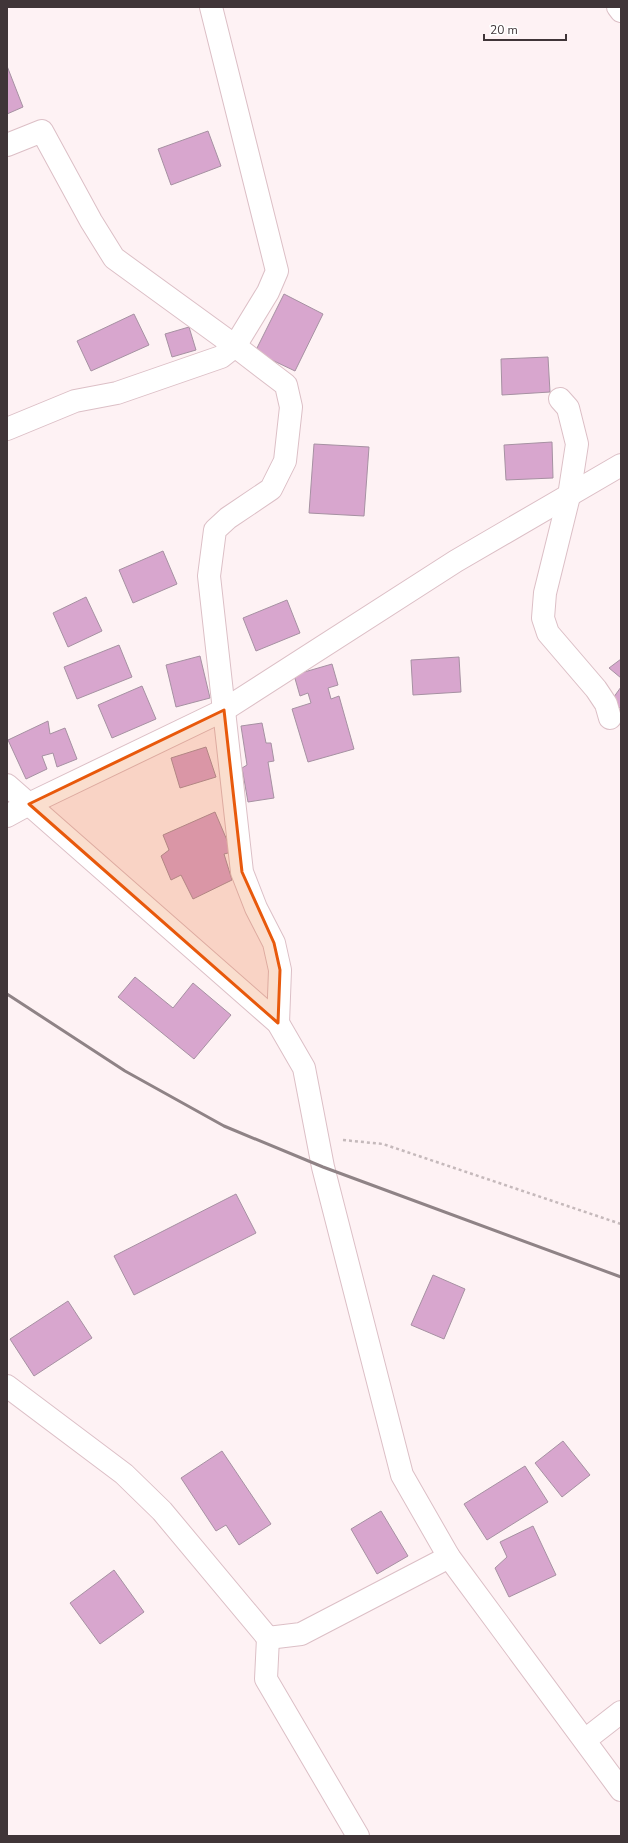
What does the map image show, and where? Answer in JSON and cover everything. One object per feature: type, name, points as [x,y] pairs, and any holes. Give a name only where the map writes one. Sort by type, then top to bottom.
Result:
[{"type":"street","points":[[7,429],[75,402],[116,393],[221,357],[235,346],[268,292],[277,271],[211,7]]},
{"type":"street","points":[[618,7],[621,11]]},
{"type":"street","points":[[7,145],[42,131],[91,221],[114,258],[235,346],[286,386],[291,407],[285,461],[271,489],[228,518],[215,530],[209,576],[242,872],[256,908],[274,943],[280,970],[278,1023]]},
{"type":"street","points":[[560,399],[568,408],[577,444],[568,496],[545,592],[543,618],[548,633],[606,704],[610,718]]},
{"type":"street","points":[[7,816],[224,710],[456,561],[621,465]]},
{"type":"street","points":[[7,785],[278,1023],[304,1068],[323,1167],[402,1475],[449,1557],[621,1790]]},
{"type":"street","points":[[7,1386],[129,1479],[162,1511],[268,1638],[266,1679],[358,1836]]},
{"type":"street","points":[[268,1638],[300,1634],[449,1557]]},
{"type":"street","points":[[585,1740],[621,1712]]},
{"type":"path","points":[[317,1136],[383,1144],[621,1224]]},
{"type":"highlighted area","points":[[224,710],[242,872],[274,943],[280,970],[278,1023],[29,804]]},
{"type":"building","points":[[7,66],[23,107],[7,114]]},
{"type":"building","points":[[208,131],[221,166],[171,185],[158,149]]},
{"type":"building","points":[[284,294],[323,314],[295,371],[255,352]]},
{"type":"building","points":[[134,314],[149,345],[91,371],[77,341]]},
{"type":"building","points":[[189,327],[196,350],[172,357],[165,334]]},
{"type":"building","points":[[548,357],[550,392],[502,395],[501,359]]},
{"type":"building","points":[[552,442],[553,478],[506,480],[504,445]]},
{"type":"building","points":[[314,444],[369,447],[364,516],[309,513]]},
{"type":"building","points":[[163,551],[177,584],[133,603],[119,570]]},
{"type":"building","points":[[86,597],[102,631],[68,647],[53,613]]},
{"type":"building","points":[[287,600],[300,633],[256,651],[243,618]]},
{"type":"building","points":[[119,645],[132,677],[77,699],[64,667]]},
{"type":"building","points":[[200,656],[210,698],[176,707],[166,665]]},
{"type":"building","points":[[459,657],[461,692],[413,695],[411,660]]},
{"type":"building","points":[[621,659],[621,678],[609,668]]},
{"type":"building","points":[[332,664],[338,685],[328,688],[331,699],[339,696],[354,749],[308,762],[292,709],[311,703],[308,693],[300,696],[294,675]]},
{"type":"building","points":[[142,686],[156,719],[112,738],[98,705]]},
{"type":"building","points":[[621,687],[621,709],[611,701]]},
{"type":"building","points":[[48,721],[50,734],[65,728],[77,759],[57,767],[53,753],[42,756],[47,769],[26,779],[8,740]]},
{"type":"building","points":[[262,723],[266,743],[271,743],[274,761],[268,762],[274,798],[248,802],[242,768],[247,765],[241,726]]},
{"type":"building","points":[[206,747],[216,777],[180,788],[171,758]]},
{"type":"building","points":[[215,812],[232,852],[224,854],[232,880],[193,899],[181,875],[171,880],[161,856],[169,850],[163,835]]},
{"type":"building","points":[[135,977],[173,1008],[193,983],[231,1015],[194,1059],[118,997]]},
{"type":"building","points":[[236,1194],[256,1233],[134,1295],[114,1256]]},
{"type":"building","points":[[433,1275],[465,1289],[444,1339],[411,1325]]},
{"type":"building","points":[[68,1301],[92,1338],[34,1376],[10,1339]]},
{"type":"building","points":[[563,1441],[590,1475],[562,1497],[535,1463]]},
{"type":"building","points":[[222,1451],[271,1524],[239,1545],[226,1525],[216,1531],[181,1478]]},
{"type":"building","points":[[525,1466],[548,1502],[487,1540],[464,1504]]},
{"type":"building","points":[[381,1511],[408,1556],[377,1574],[351,1529]]},
{"type":"building","points":[[533,1526],[556,1575],[509,1597],[495,1568],[507,1557],[500,1542]]},
{"type":"building","points":[[114,1570],[144,1612],[100,1644],[70,1603]]},
{"type":"railway","points":[[7,994],[125,1071],[224,1126],[323,1167],[621,1277]]}]
